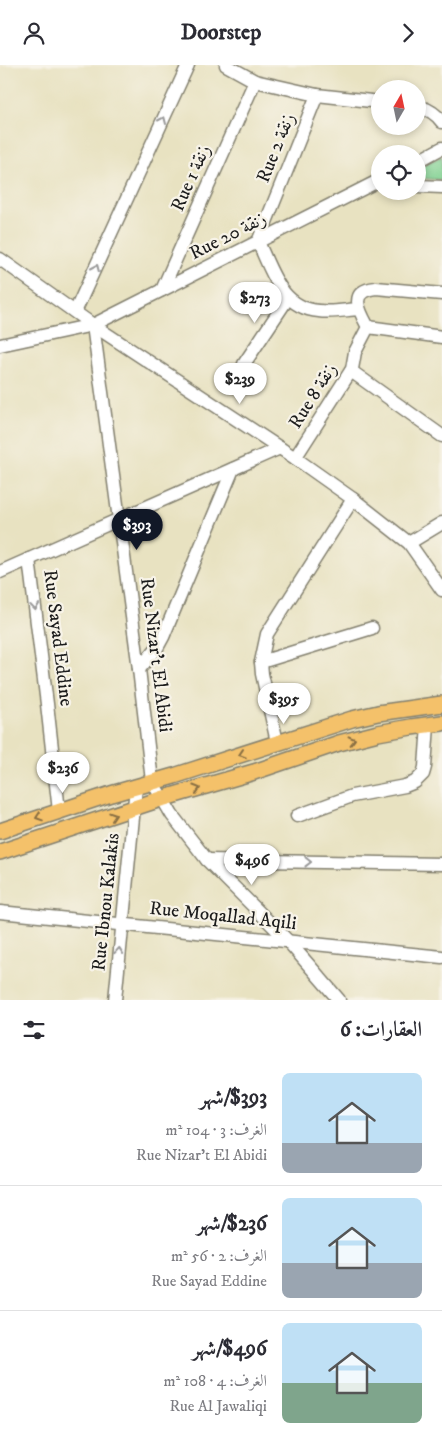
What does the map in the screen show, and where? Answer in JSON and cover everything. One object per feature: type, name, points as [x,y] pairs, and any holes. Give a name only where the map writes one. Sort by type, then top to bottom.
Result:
[{"type":"main road","points":[[0,831],[152,781],[174,776],[352,719],[378,713],[442,704]]},
{"type":"main road","points":[[0,852],[161,799],[254,772],[339,743],[378,733],[435,724]]},
{"type":"street","points":[[75,312],[188,65]]},
{"type":"street","points":[[226,65],[255,81],[317,95],[371,101]]},
{"type":"street","name":"Rue 1 زنقة","points":[[162,290],[255,81]]},
{"type":"street","name":"Rue 2 زنقة","points":[[258,242],[317,95]]},
{"type":"street","points":[[426,109],[438,116],[442,122]]},
{"type":"street","points":[[426,157],[442,148]]},
{"type":"street","name":"Rue 20 زنقة","points":[[0,345],[93,325],[371,186]]},
{"type":"street","points":[[426,186],[442,187]]},
{"type":"street","points":[[258,242],[281,289],[288,299],[302,307],[319,311],[358,309]]},
{"type":"street","points":[[0,259],[93,325],[295,458],[353,499],[409,543],[442,590]]},
{"type":"street","points":[[442,294],[386,288],[369,289],[364,291],[358,300],[358,309],[368,327],[442,337]]},
{"type":"street","points":[[244,364],[288,299]]},
{"type":"street","name":"Rue Nizar't El Abidi","points":[[93,325],[152,781],[161,799],[185,834],[207,861],[288,941],[339,1000]]},
{"type":"street","name":"Rue 8 زنقة","points":[[295,458],[351,371],[354,365],[355,352],[368,327]]},
{"type":"street","points":[[351,371],[442,437]]},
{"type":"street","points":[[0,572],[280,448]]},
{"type":"street","points":[[139,669],[157,648],[163,637],[233,469]]},
{"type":"street","points":[[277,742],[262,674],[261,662],[266,635],[353,499]]},
{"type":"street","points":[[409,543],[442,523]]},
{"type":"street","name":"Rue Sayad Eddine","points":[[29,559],[59,811]]},
{"type":"street","points":[[261,662],[372,628]]},
{"type":"street","points":[[297,816],[352,797],[415,782],[423,774],[435,724]]},
{"type":"street","name":"Rue Ibnou Kalakis","points":[[115,1000],[136,787]]},
{"type":"street","points":[[207,861],[442,864]]},
{"type":"street","name":"Rue Moqallad Aqili","points":[[0,911],[442,957]]},
{"type":"green space","points":[[442,156],[442,180],[426,179],[426,163]]}]
